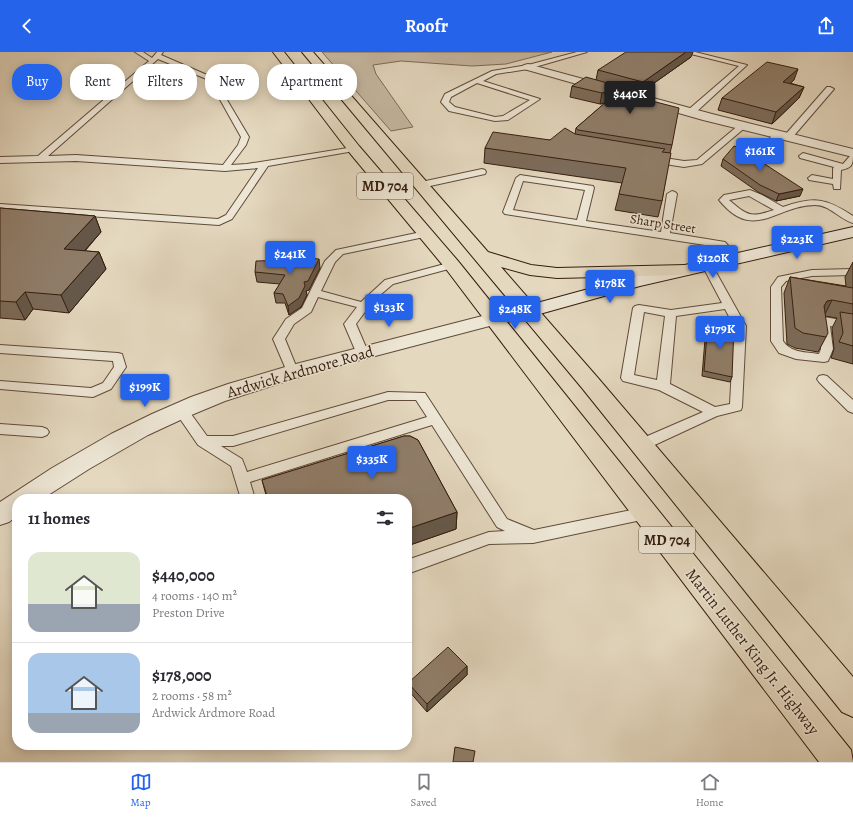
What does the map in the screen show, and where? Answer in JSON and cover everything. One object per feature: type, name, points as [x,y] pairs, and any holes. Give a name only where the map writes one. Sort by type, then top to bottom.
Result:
[{"type":"main road","name":"Martin Luther King Jr. Highway","points":[[278,52],[354,149],[452,265],[840,762]]},
{"type":"main road","name":"MD 704","points":[[307,52],[529,311],[853,701]]},
{"type":"main road","points":[[482,256],[530,270],[557,273],[685,270]]},
{"type":"street","points":[[528,67],[743,126],[853,153]]},
{"type":"street","name":"Ardwick Ardmore Road","points":[[31,494],[87,459],[151,424],[223,393],[292,371],[362,352],[529,311],[636,282],[853,232]]},
{"type":"street","points":[[0,515],[12,507]]},
{"type":"lane","points":[[138,52],[156,56],[212,79],[245,137],[242,145],[225,168]]},
{"type":"lane","points":[[477,81],[536,99],[505,118],[495,119],[452,109],[445,102],[448,96],[494,72],[528,67],[584,52]]},
{"type":"lane","points":[[686,52],[744,65],[691,112]]},
{"type":"lane","points":[[40,159],[156,56]]},
{"type":"lane","points":[[761,154],[783,136],[830,89]]},
{"type":"lane","points":[[647,158],[684,164],[699,162],[743,126]]},
{"type":"lane","points":[[0,160],[76,158],[225,168],[265,164],[354,149]]},
{"type":"lane","points":[[803,156],[844,167]]},
{"type":"lane","points":[[812,178],[837,184],[837,169],[848,165],[853,158]]},
{"type":"lane","points":[[0,207],[219,222],[230,217],[265,164]]},
{"type":"lane","points":[[421,185],[482,172]]},
{"type":"lane","name":"Sharp Street","points":[[581,223],[590,188],[520,178],[508,212],[665,236],[721,244],[735,259]]},
{"type":"lane","points":[[782,210],[759,196],[750,193],[727,197],[724,200],[745,216],[752,218],[782,210],[814,201],[827,204],[853,220]]},
{"type":"lane","points":[[665,236],[672,194]]},
{"type":"lane","points":[[292,371],[279,338],[290,322],[307,310],[330,261],[340,252],[426,234]]},
{"type":"lane","points":[[362,352],[350,324],[369,299],[389,282],[452,265]]},
{"type":"lane","points":[[641,445],[714,412],[736,407],[740,326],[708,265]]},
{"type":"lane","points":[[853,272],[812,273],[782,279],[776,287],[777,341],[783,350],[796,355],[824,358],[827,349],[824,321],[853,326]]},
{"type":"lane","points":[[315,293],[364,306]]},
{"type":"lane","points":[[714,412],[663,386],[627,378],[634,361],[641,325],[639,308],[671,313],[729,305]]},
{"type":"lane","points":[[663,386],[661,367],[663,348],[666,329],[671,313]]},
{"type":"lane","points":[[0,349],[118,357],[120,367],[107,386],[93,393],[0,385]]},
{"type":"lane","points":[[823,379],[853,408]]},
{"type":"lane","points":[[203,441],[234,441],[388,396],[420,396],[502,523],[533,537]]},
{"type":"lane","points":[[181,410],[203,441],[236,463],[246,494]]},
{"type":"lane","points":[[242,479],[435,419]]},
{"type":"lane","points":[[0,429],[42,432]]},
{"type":"lane","points":[[412,565],[489,538],[533,537],[646,513]]},
{"type":"shaded area","points":[[322,52],[552,52],[506,64],[472,66],[401,61],[373,65],[376,74],[413,127],[391,131],[357,92],[357,64],[332,64]]},
{"type":"building","points":[[626,52],[686,52],[643,82],[598,70]]},
{"type":"building","points":[[767,62],[798,69],[783,82],[804,87],[776,112],[722,98]]},
{"type":"building","points":[[586,77],[632,90],[625,94],[679,108],[672,145],[578,130],[576,128],[614,95],[610,91],[602,93],[572,86]]},
{"type":"building","points":[[565,128],[575,134],[665,149],[662,152],[671,153],[662,201],[619,194],[626,168],[485,148],[493,132],[550,140]]},
{"type":"building","points":[[734,146],[740,148],[803,189],[779,194],[760,185],[723,159]]},
{"type":"building","points":[[0,208],[95,216],[64,249],[99,252],[61,295],[25,292],[16,302],[0,301]]},
{"type":"building","points":[[297,257],[319,259],[308,281],[304,282],[305,286],[299,298],[288,306],[283,294],[274,293],[285,275],[255,272],[256,261],[295,260]]},
{"type":"building","points":[[790,277],[853,288],[853,304],[832,300],[827,301],[824,306],[828,333],[826,337],[803,333],[795,328]]},
{"type":"building","points":[[840,312],[853,314],[853,346],[839,342],[843,333]]},
{"type":"building","points":[[708,322],[734,327],[732,377],[704,371]]},
{"type":"building","points":[[404,436],[410,436],[418,440],[457,512],[412,527],[412,494],[266,494],[262,480]]},
{"type":"building","points":[[448,647],[467,666],[427,704],[412,687],[412,679]]},
{"type":"building","points":[[455,747],[475,751],[473,762],[453,762]]}]
